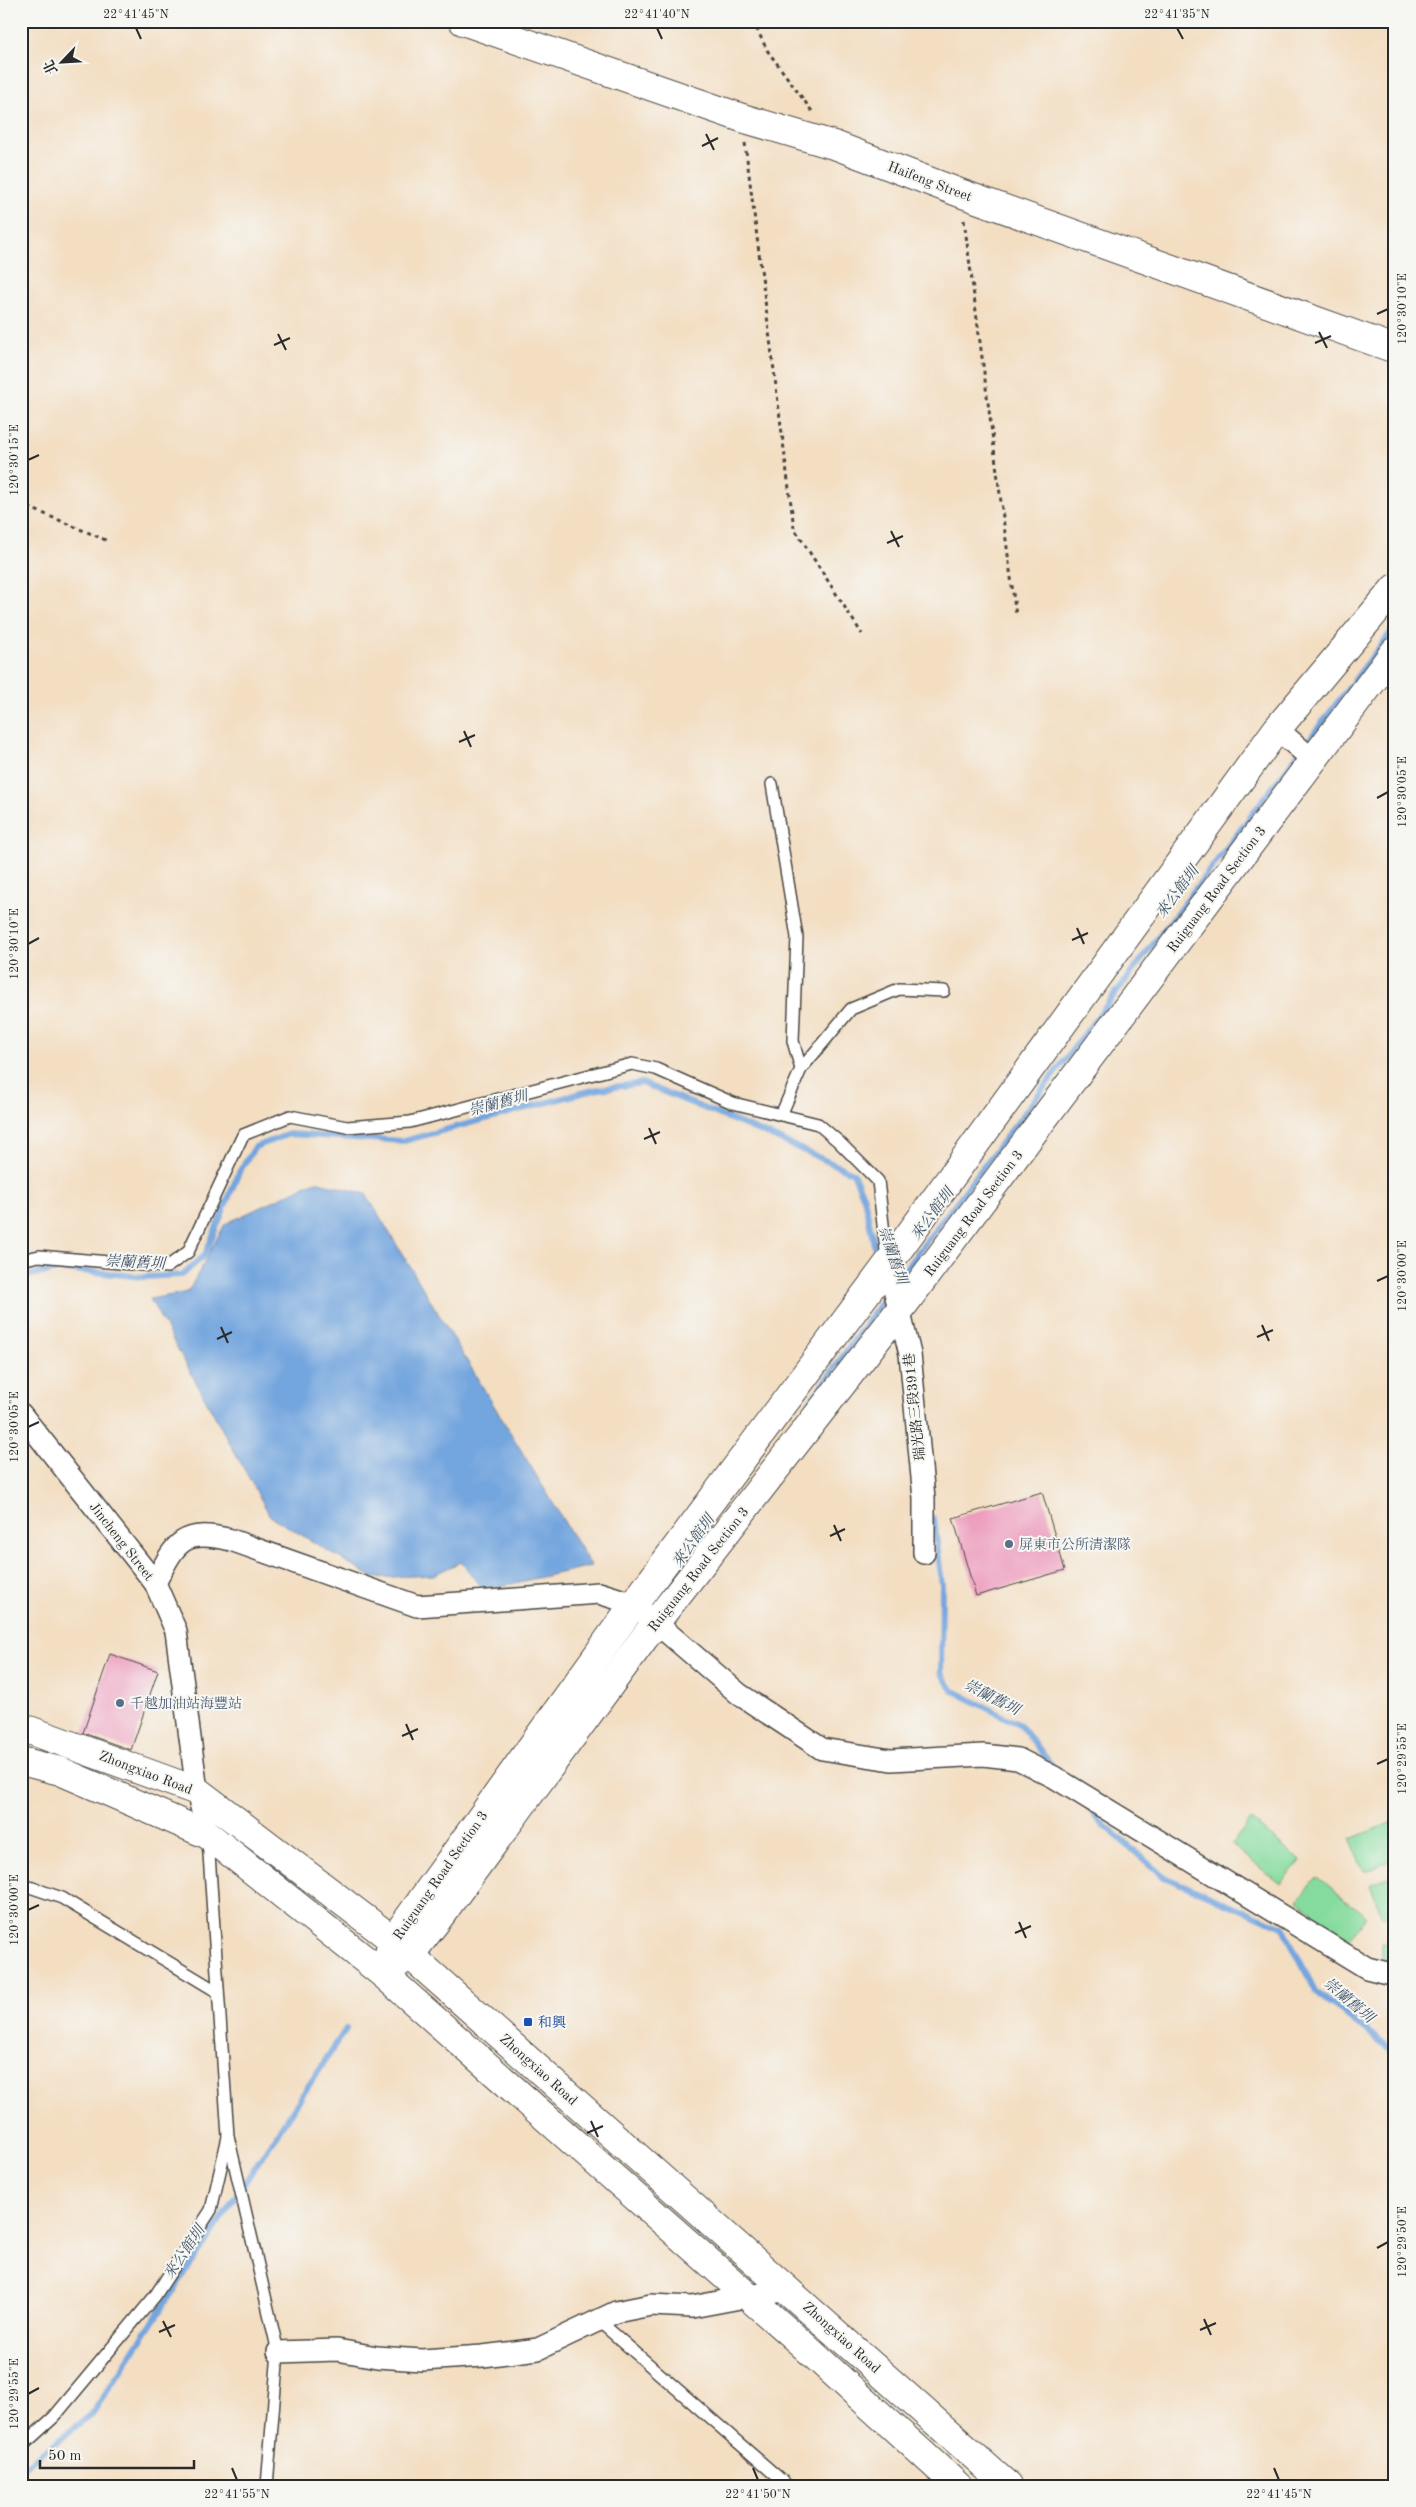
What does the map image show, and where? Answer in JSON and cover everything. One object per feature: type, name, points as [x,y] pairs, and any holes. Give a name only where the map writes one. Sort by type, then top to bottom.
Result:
[{"type":"main road","name":"Haifeng Street","points":[[463,21],[742,118],[837,146],[960,193],[1395,350]]},
{"type":"main road","name":"Ruiguang Road Section 3","points":[[402,1947],[634,1604],[888,1264],[1277,729],[1395,588]]},
{"type":"main road","name":"Ruiguang Road Section 3","points":[[382,1974],[899,1311],[1395,651]]},
{"type":"main road","name":"Zhongxiao Road","points":[[21,1726],[197,1791],[402,1947],[1008,2486]]},
{"type":"main road","points":[[21,1762],[60,1771],[208,1835],[382,1974],[958,2486]]},
{"type":"street","points":[[1277,729],[1313,760]]},
{"type":"street","name":"瑞光路三段391巷","points":[[888,1264],[910,1354],[924,1498],[924,1553]]},
{"type":"street","name":"Jincheng Street","points":[[21,1414],[156,1584],[176,1631],[197,1791],[208,1835]]},
{"type":"street","points":[[156,1584],[171,1551],[182,1541],[206,1534],[231,1540],[417,1606],[599,1593],[634,1604],[739,1694],[822,1749],[891,1760],[984,1754],[1018,1759],[1054,1777],[1368,1968],[1395,1975]]},
{"type":"street","points":[[278,2352],[337,2350],[377,2357],[422,2360],[483,2356],[538,2348],[616,2312],[651,2305],[692,2307],[748,2298],[787,2289]]},
{"type":"lane","points":[[772,784],[797,936],[793,1041],[801,1069]]},
{"type":"lane","points":[[781,1115],[801,1069],[852,1009],[899,989],[944,991]]},
{"type":"lane","points":[[21,1260],[39,1256],[167,1268],[188,1252],[213,1204],[243,1135],[290,1116],[347,1127],[410,1122],[632,1064],[656,1069],[733,1103],[818,1124],[878,1181],[888,1264]]},
{"type":"lane","points":[[208,1835],[228,2136],[278,2352],[267,2486]]},
{"type":"lane","points":[[21,1884],[62,1898],[218,1992]]},
{"type":"lane","points":[[21,2448],[54,2417],[155,2296],[212,2210],[228,2136]]},
{"type":"lane","points":[[600,2321],[788,2486]]},
{"type":"path","points":[[753,21],[767,50],[837,146]]},
{"type":"path","points":[[742,118],[794,528],[862,634]]},
{"type":"path","points":[[960,193],[1016,616]]},
{"type":"path","points":[[21,504],[108,541]]},
{"type":"green space","points":[[1251,1820],[1300,1861],[1280,1884],[1231,1844]]},
{"type":"green space","points":[[1395,1821],[1395,1859],[1364,1872],[1350,1839]]},
{"type":"green space","points":[[1395,1875],[1395,1913],[1383,1917],[1370,1885]]},
{"type":"green space","points":[[1318,1877],[1367,1917],[1347,1941],[1298,1900]]},
{"type":"green space","points":[[1382,1943],[1395,1943],[1395,1984],[1382,1984]]},
{"type":"water","points":[[315,1181],[366,1194],[591,1566],[484,1590],[461,1562],[433,1575],[373,1578],[270,1516],[150,1299],[188,1292],[225,1224]]},
{"type":"building","name":"屏東市公所清潔隊","points":[[1042,1492],[1065,1570],[976,1596],[953,1518]]},
{"type":"building","name":"千越加油站海豐站","points":[[110,1654],[158,1671],[131,1750],[83,1733]]},
{"type":"waterway","name":"來公館圳","points":[[897,1280],[1395,627]]},
{"type":"waterway","name":"崇蘭舊圳","points":[[21,1277],[61,1269],[144,1277],[182,1275],[205,1255],[239,1172],[255,1147],[289,1134],[404,1141],[593,1090],[642,1083],[776,1138],[853,1173],[864,1198],[874,1244],[880,1261]]},
{"type":"waterway","name":"來公館圳","points":[[809,1404],[890,1290]]},
{"type":"waterway","name":"崇蘭舊圳","points":[[934,1519],[942,1585],[941,1672],[952,1690],[1020,1725],[1055,1769]]},
{"type":"waterway","name":"崇蘭舊圳","points":[[1089,1809],[1103,1824],[1164,1877],[1283,1927],[1315,1991],[1395,2053]]},
{"type":"waterway","name":"來公館圳","points":[[21,2469],[92,2414],[346,2029]]},
{"type":"place","name":"屏東市公所清潔隊","points":[[1009,1544]]},
{"type":"place","name":"千越加油站海豐站","points":[[120,1703]]},
{"type":"place","name":"和興","points":[[528,2022]]}]
